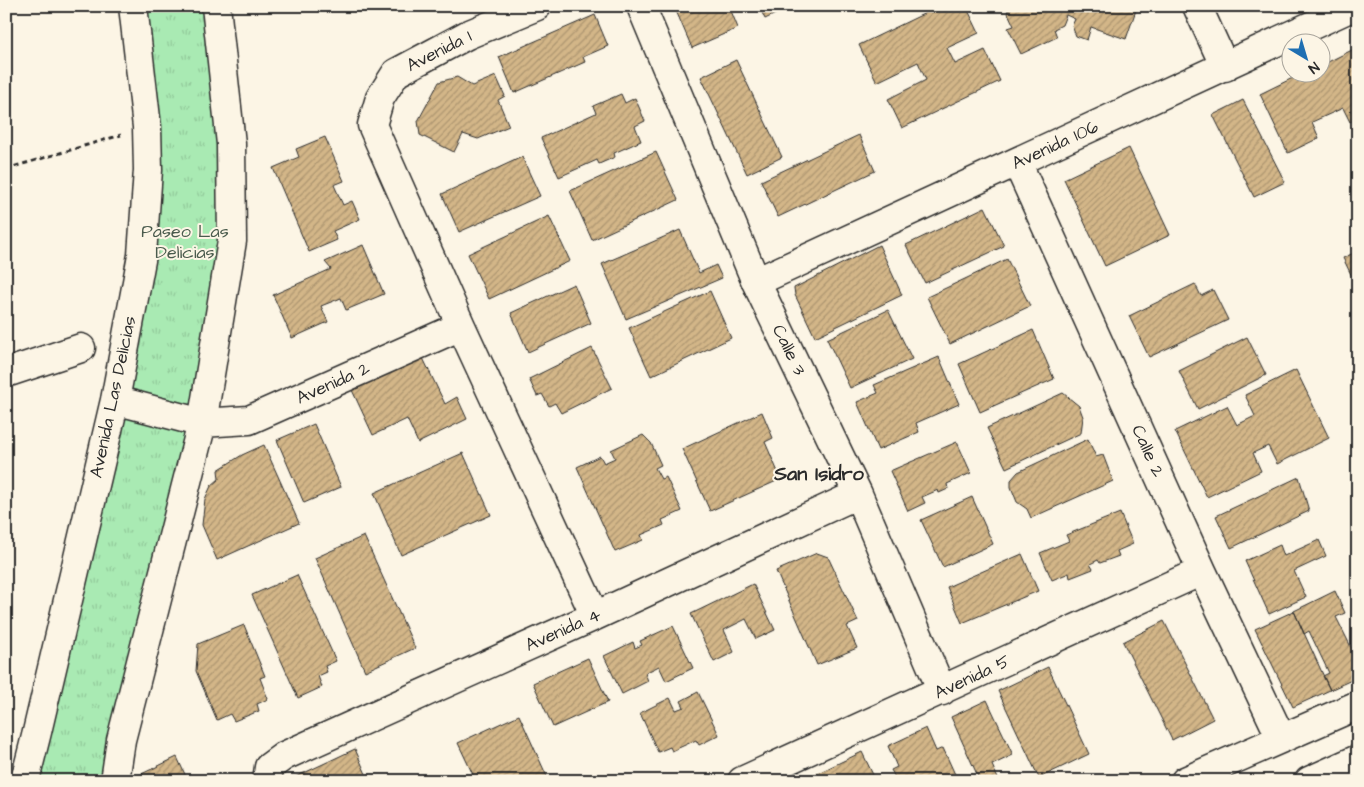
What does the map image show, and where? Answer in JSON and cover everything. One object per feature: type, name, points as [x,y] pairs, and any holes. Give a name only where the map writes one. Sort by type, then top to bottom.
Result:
[{"type":"street","name":"Avenida Las Delicias","points":[[22,781],[26,776],[37,732],[115,400],[142,255],[148,170],[147,127],[133,6]]},
{"type":"street","points":[[115,781],[121,740],[202,422],[232,241],[231,144],[216,6]]},
{"type":"street","name":"Avenida 1","points":[[538,6],[467,35],[396,73],[380,98],[372,124],[461,326],[595,616]]},
{"type":"street","name":"Calle 3","points":[[642,6],[756,282],[858,494],[942,691]]},
{"type":"street","points":[[1197,6],[1225,67]]},
{"type":"street","name":"Avenida 106","points":[[756,282],[1354,6]]},
{"type":"street","name":"Calle 2","points":[[1017,162],[1202,571],[1281,738]]},
{"type":"street","name":"Avenida 2","points":[[115,400],[202,422],[249,420],[461,326]]},
{"type":"street","points":[[6,373],[82,348]]},
{"type":"street","name":"Avenida 4","points":[[268,774],[284,756],[595,616],[858,494]]},
{"type":"street","name":"Avenida 5","points":[[742,781],[1202,571]]},
{"type":"street","points":[[1185,781],[1358,705]]},
{"type":"street","points":[[1309,781],[1358,759]]},
{"type":"path","points":[[6,169],[147,127]]},
{"type":"green space","name":"Paseo Las Delicias","points":[[133,6],[216,6],[232,241],[115,781],[22,781],[147,189]]},
{"type":"building","points":[[674,6],[713,6],[713,8],[729,6],[738,28],[692,48]]},
{"type":"building","points":[[759,6],[792,6],[765,19]]},
{"type":"building","points":[[940,6],[966,6],[979,33],[947,48],[955,64],[985,50],[1000,81],[902,128],[888,99],[926,80],[918,62],[877,82],[859,45]]},
{"type":"building","points":[[1017,6],[1125,6],[1136,10],[1126,39],[1091,27],[1087,40],[1076,36],[1072,26],[1075,19],[1066,15],[1062,25],[1054,29],[1057,37],[1021,54],[1008,28],[1014,26],[1007,11]]},
{"type":"building","points":[[595,15],[608,46],[583,57],[585,62],[514,93],[499,57]]},
{"type":"building","points":[[1352,50],[1358,61],[1358,118],[1350,122],[1343,108],[1312,122],[1319,138],[1288,153],[1260,94],[1285,82],[1332,82],[1332,60]]},
{"type":"building","points":[[736,60],[782,157],[747,174],[701,77]]},
{"type":"building","points":[[496,76],[505,96],[498,100],[509,126],[478,139],[463,134],[454,152],[420,135],[418,121],[439,82],[457,77],[472,86]]},
{"type":"building","points":[[621,94],[625,103],[635,98],[645,121],[635,126],[641,141],[614,153],[615,157],[599,164],[597,160],[559,177],[541,138],[596,113],[593,106]]},
{"type":"building","points":[[1243,100],[1285,182],[1254,197],[1213,115]]},
{"type":"building","points":[[859,135],[875,171],[778,217],[761,181]]},
{"type":"building","points":[[325,137],[344,181],[334,185],[343,205],[352,201],[360,219],[333,231],[337,240],[309,252],[273,168],[299,157],[296,149]]},
{"type":"building","points":[[1129,148],[1170,235],[1105,266],[1064,179]]},
{"type":"building","points":[[656,152],[678,200],[592,240],[570,191]]},
{"type":"building","points":[[522,157],[540,196],[459,232],[442,194]]},
{"type":"building","points":[[985,207],[1004,246],[925,283],[906,245]]},
{"type":"building","points":[[549,216],[570,261],[489,299],[468,254]]},
{"type":"building","points":[[680,230],[699,273],[716,265],[722,278],[626,319],[602,264]]},
{"type":"building","points":[[363,245],[384,294],[346,310],[341,298],[321,306],[328,322],[292,338],[273,295],[331,269],[325,262]]},
{"type":"building","points":[[879,245],[902,295],[815,337],[795,295],[794,288]]},
{"type":"building","points":[[1358,251],[1358,289],[1343,258]]},
{"type":"building","points":[[1007,259],[1030,306],[950,344],[927,297]]},
{"type":"building","points":[[574,284],[591,323],[528,352],[511,313]]},
{"type":"building","points":[[1195,284],[1201,296],[1213,290],[1228,320],[1149,357],[1129,316]]},
{"type":"building","points":[[710,291],[731,338],[651,376],[629,328]]},
{"type":"building","points":[[888,310],[912,359],[850,388],[827,339]]},
{"type":"building","points":[[1033,330],[1054,379],[980,412],[959,364]]},
{"type":"building","points":[[1247,337],[1266,375],[1198,409],[1179,371]]},
{"type":"building","points":[[592,348],[612,388],[561,413],[555,403],[549,406],[542,394],[537,396],[529,379]]},
{"type":"building","points":[[422,356],[445,404],[457,397],[467,419],[418,443],[407,419],[373,435],[352,390]]},
{"type":"building","points":[[939,357],[959,404],[916,423],[919,432],[878,450],[857,402],[878,393],[874,385]]},
{"type":"building","points":[[1296,370],[1329,438],[1277,464],[1268,446],[1253,453],[1261,471],[1207,497],[1175,431],[1227,406],[1237,425],[1255,416],[1245,395]]},
{"type":"building","points":[[1063,393],[1079,406],[1083,417],[1081,433],[1006,468],[987,428]]},
{"type":"building","points":[[762,412],[773,438],[765,442],[781,479],[710,511],[682,449]]},
{"type":"building","points":[[314,424],[341,487],[304,503],[277,440]]},
{"type":"building","points":[[643,435],[651,443],[661,465],[655,468],[661,479],[666,477],[682,511],[662,520],[664,525],[641,535],[643,540],[615,552],[577,467],[600,456],[604,463],[615,458],[611,450]]},
{"type":"building","points":[[1088,439],[1096,457],[1103,455],[1113,481],[1031,518],[1027,509],[1017,502],[1011,487],[1011,480],[1018,472]]},
{"type":"building","points":[[957,442],[971,473],[947,484],[948,489],[939,493],[938,490],[922,497],[925,503],[908,511],[890,471]]},
{"type":"building","points":[[264,445],[299,523],[217,560],[202,525],[205,499],[211,486],[219,479],[218,470],[242,455]]},
{"type":"building","points":[[463,453],[491,515],[401,555],[374,493]]},
{"type":"building","points":[[1299,477],[1309,511],[1231,548],[1216,516]]},
{"type":"building","points":[[972,497],[993,544],[943,567],[921,520]]},
{"type":"building","points":[[1120,513],[1133,544],[1117,551],[1119,556],[1100,563],[1098,560],[1090,564],[1093,569],[1070,578],[1069,573],[1052,580],[1040,553],[1069,541],[1066,535]]},
{"type":"building","points":[[364,536],[415,648],[365,671],[315,558]]},
{"type":"building","points":[[1319,540],[1326,556],[1294,571],[1306,597],[1269,614],[1245,561],[1280,545],[1284,556]]},
{"type":"building","points":[[817,553],[828,557],[858,621],[847,626],[857,648],[817,665],[776,571]]},
{"type":"building","points":[[1022,554],[1038,591],[962,623],[947,587]]},
{"type":"building","points":[[297,575],[336,661],[325,666],[327,672],[318,676],[322,687],[298,698],[252,595]]},
{"type":"building","points":[[753,584],[775,630],[756,639],[746,619],[724,630],[734,652],[714,662],[691,614]]},
{"type":"building","points":[[1335,591],[1345,613],[1336,617],[1358,661],[1358,677],[1330,690],[1323,676],[1329,673],[1309,631],[1304,634],[1294,611]]},
{"type":"building","points":[[1294,611],[1330,690],[1293,707],[1255,629]]},
{"type":"building","points":[[1164,621],[1213,719],[1172,740],[1123,642]]},
{"type":"building","points":[[244,625],[265,676],[260,678],[268,699],[257,704],[259,711],[234,721],[230,714],[217,720],[196,671],[198,644]]},
{"type":"building","points":[[673,626],[693,668],[666,681],[659,666],[645,673],[648,681],[622,694],[604,656],[633,642],[635,648],[642,645],[640,641]]},
{"type":"building","points":[[588,658],[608,702],[553,727],[533,683]]},
{"type":"building","points":[[1048,667],[1089,754],[1039,778],[998,691]]},
{"type":"building","points":[[698,692],[719,735],[699,745],[696,740],[672,751],[670,747],[658,752],[640,713],[670,698],[676,710],[684,707],[681,701]]},
{"type":"building","points":[[987,700],[1013,755],[992,765],[999,781],[980,781],[951,717]]},
{"type":"building","points":[[519,715],[549,781],[476,781],[458,743]]},
{"type":"building","points":[[926,728],[936,751],[943,748],[958,781],[897,781],[891,770],[897,767],[888,746]]},
{"type":"building","points":[[355,749],[369,781],[287,781]]},
{"type":"building","points":[[862,752],[876,781],[819,781],[816,774]]},
{"type":"building","points":[[177,757],[188,781],[127,781]]},
{"type":"district","name":"San Isidro","points":[[819,474]]}]
